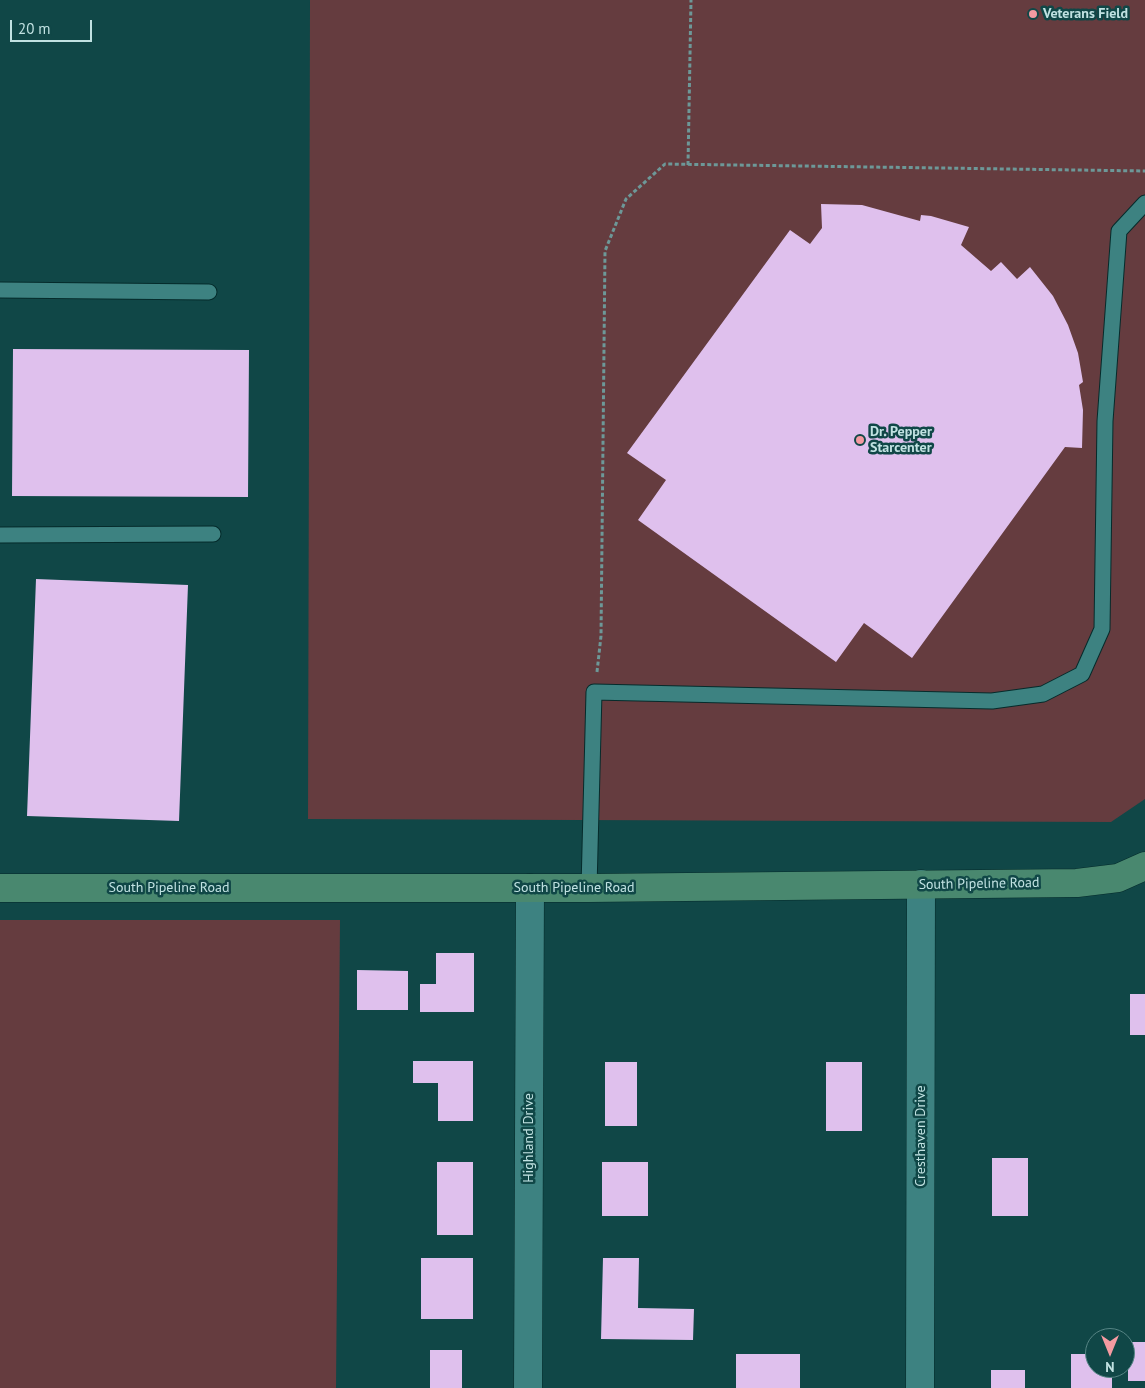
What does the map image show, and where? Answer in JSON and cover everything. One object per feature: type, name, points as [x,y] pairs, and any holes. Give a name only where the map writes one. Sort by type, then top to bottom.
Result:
[{"type":"street","name":"South Pipeline Road","points":[[0,888],[589,888],[1077,883],[1118,878],[1145,866]]},
{"type":"street","name":"Cresthaven Drive","points":[[920,1388],[921,884]]},
{"type":"street","name":"Highland Drive","points":[[528,1388],[530,888]]},
{"type":"lane","points":[[589,888],[594,692],[992,701],[1043,694],[1082,674],[1102,628],[1105,421],[1119,231],[1145,203]]},
{"type":"lane","points":[[0,290],[210,292]]},
{"type":"lane","points":[[0,535],[213,534]]},
{"type":"path","points":[[688,165],[691,0]]},
{"type":"path","points":[[594,692],[601,636],[605,251],[626,199],[665,164],[1145,171]]},
{"type":"shaded area","points":[[310,0],[1145,0],[1145,799],[1111,822],[308,819]]},
{"type":"shaded area","points":[[0,920],[340,920],[336,1388],[0,1388]]},
{"type":"building","name":"Dr. Pepper Starcenter","points":[[821,204],[862,205],[920,221],[921,215],[931,216],[969,227],[961,245],[991,271],[1001,262],[1017,279],[1030,267],[1053,296],[1068,325],[1078,353],[1083,382],[1079,385],[1083,410],[1082,448],[1065,447],[912,658],[864,623],[836,662],[638,520],[666,480],[627,453],[790,230],[810,244],[822,228]]},
{"type":"building","points":[[13,349],[249,350],[248,497],[12,496]]},
{"type":"building","points":[[36,579],[188,585],[179,821],[27,816]]},
{"type":"building","points":[[436,953],[474,953],[474,1012],[420,1012],[420,984],[436,984]]},
{"type":"building","points":[[357,970],[408,971],[408,1010],[357,1010]]},
{"type":"building","points":[[1130,994],[1145,994],[1145,1035],[1130,1035]]},
{"type":"building","points":[[413,1061],[473,1061],[473,1121],[438,1121],[438,1083],[413,1083]]},
{"type":"building","points":[[605,1062],[637,1062],[637,1126],[605,1126]]},
{"type":"building","points":[[826,1062],[862,1062],[862,1131],[826,1131]]},
{"type":"building","points":[[992,1158],[1028,1158],[1028,1216],[992,1216]]},
{"type":"building","points":[[437,1162],[473,1162],[473,1235],[437,1235]]},
{"type":"building","points":[[602,1162],[648,1162],[648,1216],[602,1216]]},
{"type":"building","points":[[421,1258],[473,1258],[473,1319],[421,1319]]},
{"type":"building","points":[[603,1258],[639,1258],[638,1308],[694,1309],[693,1340],[601,1339]]},
{"type":"building","points":[[1135,1342],[1145,1342],[1145,1381],[1128,1381],[1128,1378],[1135,1378]]},
{"type":"building","points":[[430,1350],[462,1350],[462,1388],[430,1388]]},
{"type":"building","points":[[736,1354],[800,1354],[800,1388],[736,1388]]},
{"type":"building","points":[[1071,1354],[1085,1354],[1085,1378],[1112,1378],[1112,1388],[1071,1388]]},
{"type":"building","points":[[991,1370],[1025,1370],[1025,1388],[991,1388]]},
{"type":"place","name":"Veterans Field","points":[[1033,14]]},
{"type":"place","name":"Dr. Pepper Starcenter","points":[[860,440]]}]
